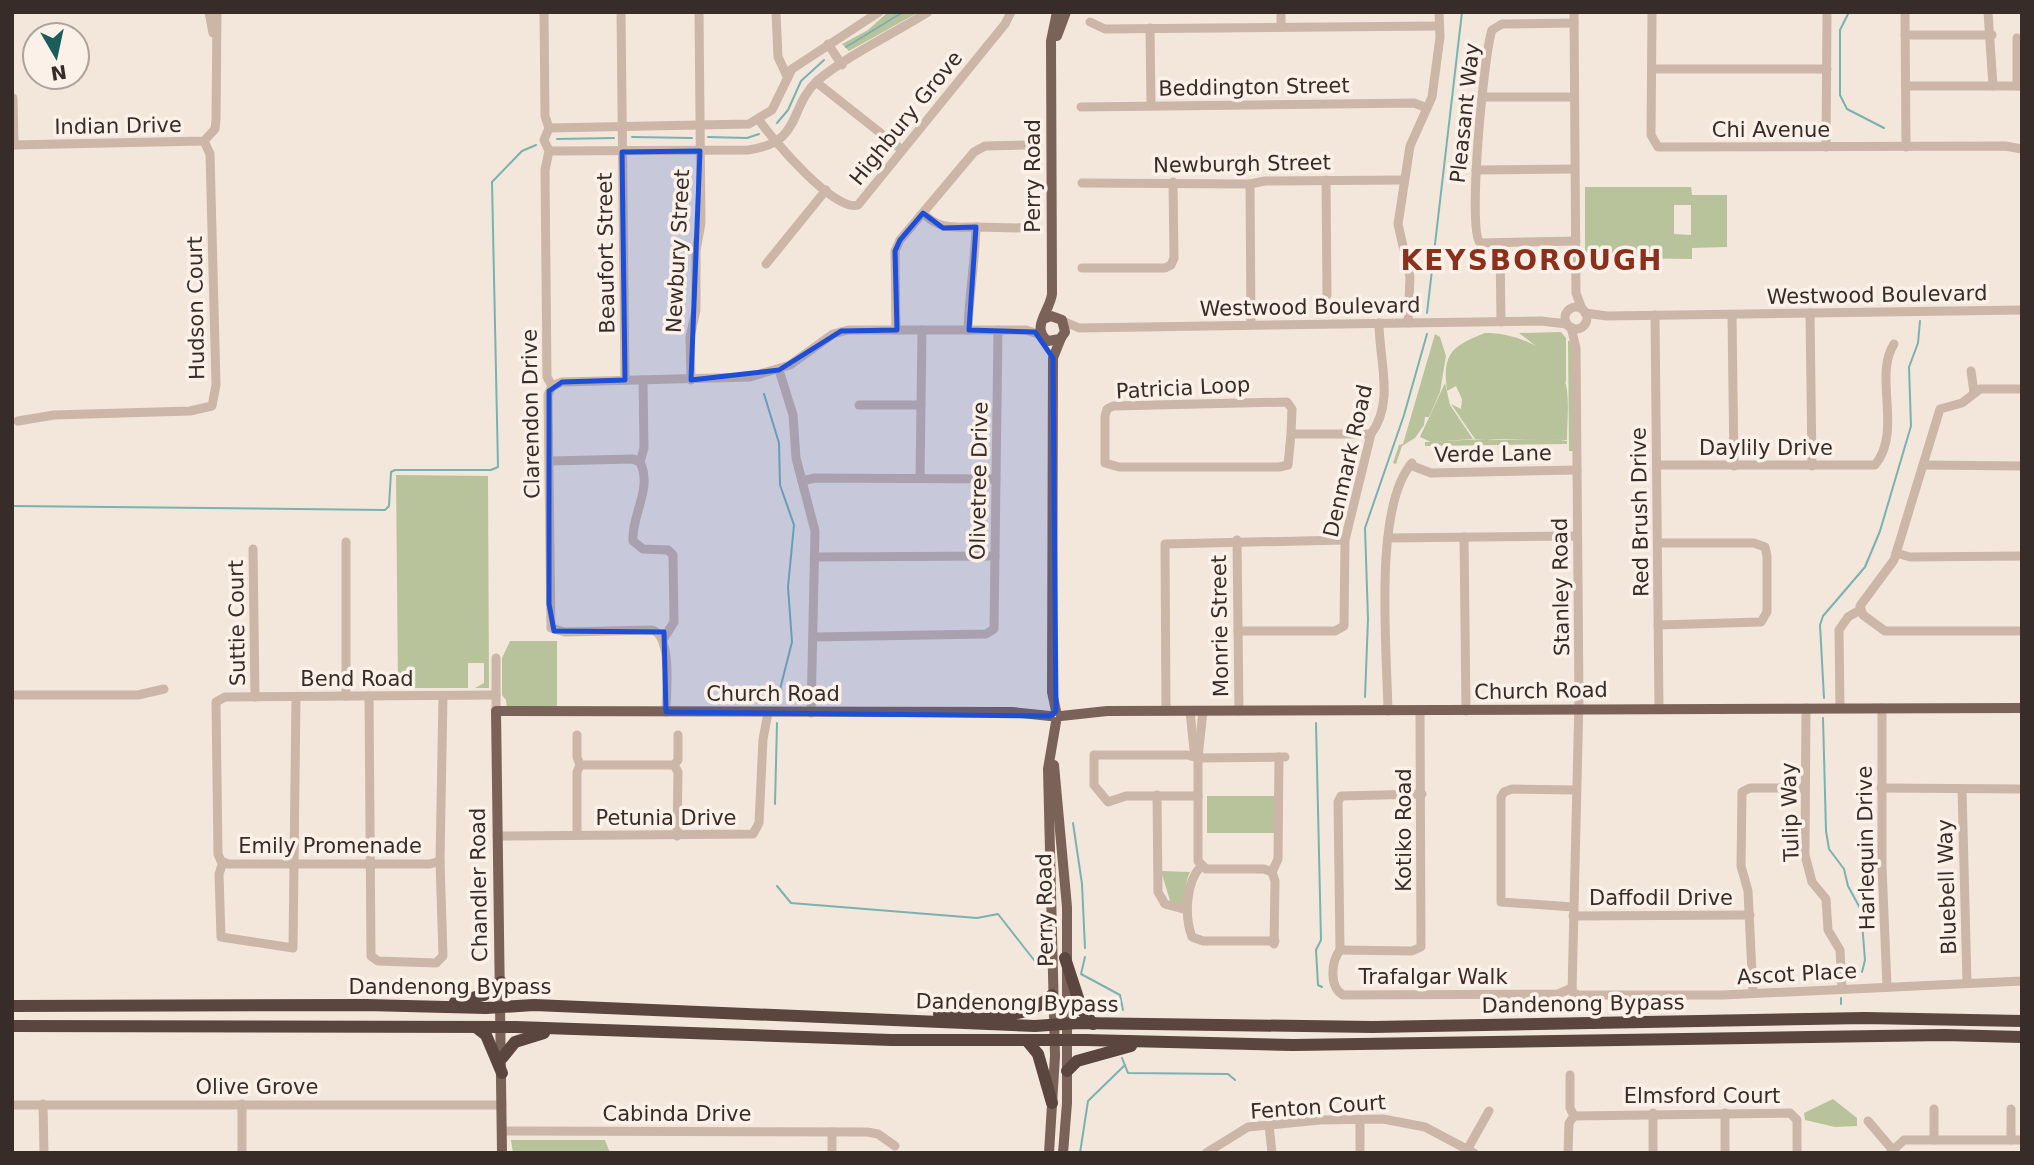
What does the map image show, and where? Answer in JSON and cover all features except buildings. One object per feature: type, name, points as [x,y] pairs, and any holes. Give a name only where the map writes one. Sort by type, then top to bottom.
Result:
[{"type":"highway","points":[[1065,958],[1082,1010],[1093,1024]]},
{"type":"highway","points":[[413,1007],[477,997],[500,982]]},
{"type":"highway","points":[[879,1019],[916,1014],[1015,1014],[1043,1004],[1052,995]]},
{"type":"highway","name":"Dandenong Bypass","points":[[12,1006],[502,1006],[1059,1024],[1373,1027],[1865,1018],[2019,1020]]},
{"type":"highway","name":"Dandenong Bypass","points":[[12,1026],[503,1028],[1028,1042],[1307,1045],[1945,1035],[2022,1037]]},
{"type":"highway","points":[[477,1028],[486,1035],[502,1073]]},
{"type":"highway","points":[[502,1058],[515,1042],[562,1030]]},
{"type":"highway","points":[[1028,1042],[1038,1054],[1052,1103]]},
{"type":"highway","points":[[1068,1071],[1084,1058],[1144,1043]]},
{"type":"main road","name":"Perry Road","points":[[1042,321],[1052,294],[1051,36],[1057,12]]},
{"type":"main road","name":"Perry Road","points":[[1052,58],[1066,12]]},
{"type":"main road","name":"Perry Road","points":[[1052,294],[1063,321]]},
{"type":"main road","points":[[1051,316],[1063,321],[1063,335],[1052,341],[1042,337],[1042,321],[1051,316]]},
{"type":"main road","name":"Perry Road","points":[[1059,1024],[1052,995],[1048,802],[1056,716],[1052,691],[1053,358],[1063,335]]},
{"type":"main road","name":"Perry Road","points":[[1042,337],[1053,358]]},
{"type":"main road","name":"Church Road","points":[[496,711],[1016,712],[1056,716],[1107,710],[2022,709]]},
{"type":"main road","name":"Chandler Road","points":[[496,711],[503,1028],[502,1153]]},
{"type":"main road","name":"Perry Road","points":[[1049,1153],[1060,1041],[1066,880],[1052,751]]},
{"type":"main road","name":"Perry Road","points":[[1060,1041],[1068,1071],[1063,1153]]},
{"type":"street","name":"Indian Drive","points":[[209,12],[214,41]]},
{"type":"street","name":"Indian Drive","points":[[13,145],[204,141],[215,129],[216,120],[214,41],[217,12]]},
{"type":"street","name":"Clarendon Drive","points":[[544,12],[545,116],[549,128],[544,140],[549,151],[545,170],[547,377],[552,386],[548,395],[551,628],[565,632],[652,630],[664,638]]},
{"type":"street","name":"Beaufort Street","points":[[621,12],[625,380]]},
{"type":"street","name":"Newbury Street","points":[[691,380],[690,337],[696,310],[696,251],[701,223],[699,12]]},
{"type":"street","points":[[776,12],[778,57],[780,66],[788,76]]},
{"type":"street","points":[[549,128],[749,124],[772,110],[788,76],[807,57],[878,12]]},
{"type":"street","points":[[549,151],[748,150],[775,143],[795,121],[816,82],[928,12]]},
{"type":"street","name":"Highbury Grove","points":[[759,120],[775,143],[826,190],[844,204],[858,205],[1005,24],[1011,12]]},
{"type":"street","points":[[1281,12],[1281,27]]},
{"type":"street","points":[[1408,323],[1410,277],[1398,231],[1410,146],[1432,97],[1439,12]]},
{"type":"street","points":[[1574,12],[1576,293],[1584,318]]},
{"type":"street","name":"Chi Avenue","points":[[1652,12],[1651,135],[1658,147],[2005,146],[2022,149]]},
{"type":"street","points":[[1826,147],[1827,12]]},
{"type":"street","points":[[1905,12],[1906,147]]},
{"type":"street","points":[[1989,12],[1993,86]]},
{"type":"street","points":[[1090,22],[1105,29],[1436,26]]},
{"type":"street","name":"Pleasant Way","points":[[1500,243],[1478,241],[1473,197],[1490,35],[1496,26],[1574,23]]},
{"type":"street","points":[[1150,28],[1151,105]]},
{"type":"street","points":[[1905,35],[1992,35]]},
{"type":"street","points":[[1906,86],[2020,86],[2017,38]]},
{"type":"street","points":[[828,44],[842,65]]},
{"type":"street","points":[[1652,69],[1826,69]]},
{"type":"street","points":[[816,82],[902,150]]},
{"type":"street","points":[[1483,97],[1573,97]]},
{"type":"street","points":[[13,99],[13,145]]},
{"type":"street","name":"Beddington Street","points":[[1081,107],[1414,103],[1427,108]]},
{"type":"street","name":"Hudson Court","points":[[18,421],[54,415],[190,411],[212,406],[216,384],[210,165],[204,141]]},
{"type":"street","points":[[896,330],[895,251],[900,240],[974,152],[985,146],[1025,145]]},
{"type":"street","points":[[1476,170],[1574,169]]},
{"type":"street","points":[[1326,180],[1327,295]]},
{"type":"street","name":"Newburgh Street","points":[[1082,183],[1251,184],[1404,180]]},
{"type":"street","points":[[1082,268],[1171,265],[1174,258],[1173,182]]},
{"type":"street","points":[[1251,184],[1251,326]]},
{"type":"street","points":[[766,264],[826,190]]},
{"type":"street","points":[[923,213],[936,226],[943,228],[1023,228]]},
{"type":"street","points":[[968,330],[968,294],[975,275],[976,227]]},
{"type":"street","points":[[1501,322],[1500,243],[1576,241]]},
{"type":"street","points":[[1569,311],[1576,293]]},
{"type":"street","name":"Westwood Boulevard","points":[[1063,335],[1079,328],[1541,321],[1569,326],[1584,318],[1607,316],[2022,310]]},
{"type":"street","name":"Westwood Boulevard","points":[[1541,321],[1569,311],[1584,318]]},
{"type":"street","name":"Stanley Road","points":[[1569,311],[1569,326],[1576,348]]},
{"type":"street","points":[[1810,313],[1812,466]]},
{"type":"street","points":[[1732,314],[1734,466]]},
{"type":"street","name":"Red Brush Drive","points":[[1655,315],[1659,709]]},
{"type":"street","name":"Stanley Road","points":[[1573,991],[1579,709],[1576,348],[1584,318]]},
{"type":"street","points":[[1026,330],[1042,321]]},
{"type":"street","name":"Westwood Boulevard","points":[[1063,321],[1079,328]]},
{"type":"street","name":"Denmark Road","points":[[1238,631],[1341,629],[1345,621],[1345,540],[1371,434],[1377,425],[1385,392],[1379,323]]},
{"type":"street","points":[[920,478],[922,330]]},
{"type":"street","name":"Olivetree Drive","points":[[814,637],[986,634],[993,631],[998,330]]},
{"type":"street","points":[[552,386],[562,382],[750,377],[779,370],[798,361],[837,332],[1026,330],[1042,337]]},
{"type":"street","name":"Daylily Drive","points":[[1657,465],[1875,465],[1888,429],[1888,362],[1895,344]]},
{"type":"street","points":[[1970,369],[1975,392]]},
{"type":"street","points":[[779,370],[793,415],[796,458],[813,514],[816,557],[811,713]]},
{"type":"street","points":[[643,380],[643,448],[640,462],[643,469],[643,496],[634,525],[633,541],[643,549],[668,550],[673,555],[674,622],[664,638],[666,712]]},
{"type":"street","points":[[1840,708],[1839,630],[1848,617],[1860,610],[1862,600],[1896,553],[1941,409],[1945,405],[1959,404],[1983,389],[2022,389]]},
{"type":"street","name":"Patricia Loop","points":[[1287,402],[1292,409],[1291,434],[1291,457],[1288,465],[1279,467],[1119,467],[1105,463],[1105,416],[1107,409],[1113,406],[1287,402]]},
{"type":"street","points":[[859,405],[921,405]]},
{"type":"street","points":[[1291,434],[1371,434]]},
{"type":"street","points":[[550,461],[633,459],[640,462]]},
{"type":"street","name":"Verde Lane","points":[[1388,538],[1399,484],[1411,464],[1432,473],[1577,470]]},
{"type":"street","points":[[1923,465],[2022,466]]},
{"type":"street","points":[[802,481],[815,478],[996,479]]},
{"type":"street","points":[[1388,711],[1388,538],[1577,536]]},
{"type":"street","points":[[1464,537],[1466,711]]},
{"type":"street","points":[[1166,711],[1165,544],[1237,540],[1345,540]]},
{"type":"street","name":"Monrie Street","points":[[1237,540],[1239,711]]},
{"type":"street","points":[[346,542],[346,696]]},
{"type":"street","points":[[1658,543],[1754,543],[1765,547],[1767,556],[1767,612],[1761,622],[1658,625]]},
{"type":"street","name":"Suttie Court","points":[[253,549],[255,697]]},
{"type":"street","points":[[1896,553],[1914,557],[2022,556]]},
{"type":"street","points":[[816,557],[995,556]]},
{"type":"street","points":[[1860,610],[1885,631],[2022,631]]},
{"type":"street","name":"Chandler Road","points":[[496,657],[496,711]]},
{"type":"street","points":[[12,695],[138,695],[164,689]]},
{"type":"street","points":[[369,696],[372,958],[378,961],[436,963],[443,956],[440,861],[443,695]]},
{"type":"street","name":"Bend Road","points":[[222,862],[218,854],[218,699],[496,695]]},
{"type":"street","points":[[222,862],[219,874],[221,937],[288,950],[295,944],[296,696]]},
{"type":"street","name":"Tulip Way","points":[[1806,708],[1805,859],[1812,882],[1826,899],[1828,930],[1840,950],[1842,989]]},
{"type":"street","name":"Harlequin Drive","points":[[1882,708],[1881,788],[1887,987]]},
{"type":"street","points":[[1190,711],[1194,750],[1198,758]]},
{"type":"street","points":[[1200,866],[1197,857],[1198,758],[1203,711]]},
{"type":"street","name":"Kotiko Road","points":[[1340,950],[1412,951],[1420,948],[1420,711]]},
{"type":"street","name":"Petunia Drive","points":[[497,836],[747,835],[757,831],[762,739],[768,713]]},
{"type":"street","points":[[577,734],[577,757],[580,765],[577,772],[577,835]]},
{"type":"street","points":[[674,765],[678,760],[678,735]]},
{"type":"street","points":[[1198,796],[1126,796],[1108,803],[1094,785],[1094,755],[1282,757],[1278,859],[1272,872],[1275,881],[1275,943],[1196,940],[1191,935],[1187,910],[1191,879],[1200,866]]},
{"type":"street","points":[[580,765],[674,765]]},
{"type":"street","points":[[674,765],[678,772],[677,836]]},
{"type":"street","points":[[1753,993],[1747,886],[1740,861],[1742,792],[1750,788],[1805,788]]},
{"type":"street","points":[[1881,788],[2022,789]]},
{"type":"street","name":"Bluebell Way","points":[[1962,789],[1967,983]]},
{"type":"street","name":"Daffodil Drive","points":[[1576,790],[1506,790],[1501,797],[1501,902],[1573,912],[1749,915]]},
{"type":"street","points":[[1340,950],[1338,802],[1341,796],[1422,794]]},
{"type":"street","points":[[1157,795],[1158,892],[1165,904],[1187,910]]},
{"type":"street","name":"Emily Promenade","points":[[222,862],[430,864],[440,861]]},
{"type":"street","points":[[1200,866],[1272,872]]},
{"type":"street","name":"Trafalgar Walk","points":[[1340,950],[1334,959],[1334,984],[1338,992],[1346,995],[1558,994],[1573,991]]},
{"type":"street","name":"Ascot Place","points":[[1573,991],[1753,993],[2022,981]]},
{"type":"street","points":[[1568,1153],[1569,1126],[1574,1116],[1570,1108],[1570,1075]]},
{"type":"street","points":[[43,1104],[44,1153]]},
{"type":"street","points":[[242,1104],[242,1153]]},
{"type":"street","name":"Olive Grove","points":[[12,1105],[502,1105]]},
{"type":"street","points":[[1934,1109],[1934,1140]]},
{"type":"street","points":[[1868,1121],[1891,1151],[1904,1140],[2017,1140],[2011,1109]]},
{"type":"street","points":[[1471,1151],[1489,1111]]},
{"type":"street","points":[[1653,1113],[1653,1152]]},
{"type":"street","name":"Elmsford Court","points":[[1574,1116],[1653,1113],[1793,1114],[1797,1120],[1797,1151]]},
{"type":"street","points":[[1725,1113],[1725,1151]]},
{"type":"street","points":[[1360,1119],[1360,1153]]},
{"type":"street","name":"Fenton Court","points":[[1206,1153],[1236,1132],[1269,1125],[1360,1119],[1414,1123],[1471,1151]]},
{"type":"street","points":[[1269,1125],[1272,1153]]},
{"type":"street","name":"Cabinda Drive","points":[[502,1131],[873,1132],[895,1146]]},
{"type":"street","points":[[832,1132],[832,1153]]},
{"type":"highlighted area","points":[[700,151],[691,380],[779,370],[841,331],[897,330],[895,251],[900,240],[923,213],[943,228],[976,227],[969,330],[1035,332],[1053,358],[1056,711],[1050,716],[666,712],[664,632],[554,631],[549,604],[549,391],[562,382],[625,380],[622,152]]},
{"type":"green space","points":[[888,12],[919,12],[849,51],[842,44],[868,30]]},
{"type":"green space","points":[[1585,187],[1691,187],[1692,195],[1727,195],[1727,247],[1692,248],[1692,259],[1619,258],[1585,252]],"holes":[[[1674,205],[1691,205],[1691,235],[1674,234]]]},
{"type":"green space","points":[[1561,332],[1566,338],[1566,383],[1550,357],[1519,333]]},
{"type":"green space","points":[[1485,333],[1524,340],[1547,354],[1556,364],[1567,390],[1567,440],[1475,439],[1451,404],[1461,409],[1462,399],[1456,386],[1447,391],[1446,368],[1448,359],[1457,347]]},
{"type":"green space","points":[[1435,334],[1440,337],[1446,356],[1440,392],[1429,417],[1425,417],[1424,425],[1415,438],[1402,446],[1396,464],[1393,463],[1399,445],[1403,444]]},
{"type":"green space","points":[[1568,341],[1573,341],[1573,451],[1569,451]]},
{"type":"green space","points":[[1445,383],[1450,405],[1473,439],[1431,442],[1420,437]]},
{"type":"green space","points":[[1557,440],[1567,441],[1567,444],[1425,446],[1425,442]]},
{"type":"green space","points":[[396,475],[488,476],[489,688],[475,688],[484,683],[484,663],[468,663],[468,688],[398,688]]},
{"type":"green space","points":[[510,641],[557,641],[557,710],[507,710],[506,700],[502,695],[502,658]]},
{"type":"green space","points":[[1207,796],[1275,796],[1276,833],[1207,833]]},
{"type":"green space","points":[[1161,871],[1190,872],[1183,906],[1171,904]]},
{"type":"green space","points":[[1833,1099],[1857,1118],[1857,1126],[1835,1127],[1805,1120],[1804,1113]]},
{"type":"green space","points":[[511,1140],[605,1140],[610,1153],[513,1153]]},
{"type":"waterway","points":[[846,47],[903,12]]},
{"type":"waterway","points":[[1427,313],[1462,12]]},
{"type":"waterway","points":[[1849,12],[1840,30],[1840,95],[1847,109],[1884,128]]},
{"type":"waterway","points":[[777,123],[788,110],[801,81],[824,60]]},
{"type":"waterway","points":[[708,137],[747,138],[759,134]]},
{"type":"waterway","points":[[632,137],[692,138]]},
{"type":"waterway","points":[[557,139],[614,138]]},
{"type":"waterway","points":[[12,506],[385,510],[389,506],[391,472],[395,470],[491,470],[498,467],[492,182],[522,151],[536,145]]},
{"type":"waterway","points":[[1824,698],[1820,625],[1823,616],[1865,567],[1880,531],[1911,426],[1909,367],[1918,343],[1920,321]]},
{"type":"waterway","points":[[1365,697],[1368,619],[1365,528],[1404,415],[1427,334]]},
{"type":"waterway","points":[[764,394],[779,443],[780,485],[794,525],[788,587],[792,642],[777,701]]},
{"type":"waterway","points":[[1823,718],[1826,831],[1829,849],[1844,869],[1848,886],[1861,910],[1865,960],[1862,972]]},
{"type":"waterway","points":[[775,804],[777,723]]},
{"type":"waterway","points":[[1316,723],[1321,940],[1316,950],[1318,985],[1322,987]]},
{"type":"waterway","points":[[1073,823],[1082,884],[1085,948]]},
{"type":"waterway","points":[[777,886],[791,903],[977,918],[998,914],[1034,960],[1042,963]]},
{"type":"waterway","points":[[1085,957],[1081,974],[1120,995],[1123,1010]]},
{"type":"waterway","points":[[1841,998],[1841,1004]]},
{"type":"waterway","points":[[1122,1058],[1128,1073],[1228,1074],[1235,1080]]},
{"type":"waterway","points":[[1080,1153],[1088,1101],[1125,1065]]},
{"type":"district","name":"KEYSBOROUGH","points":[[1532,260]]}]
